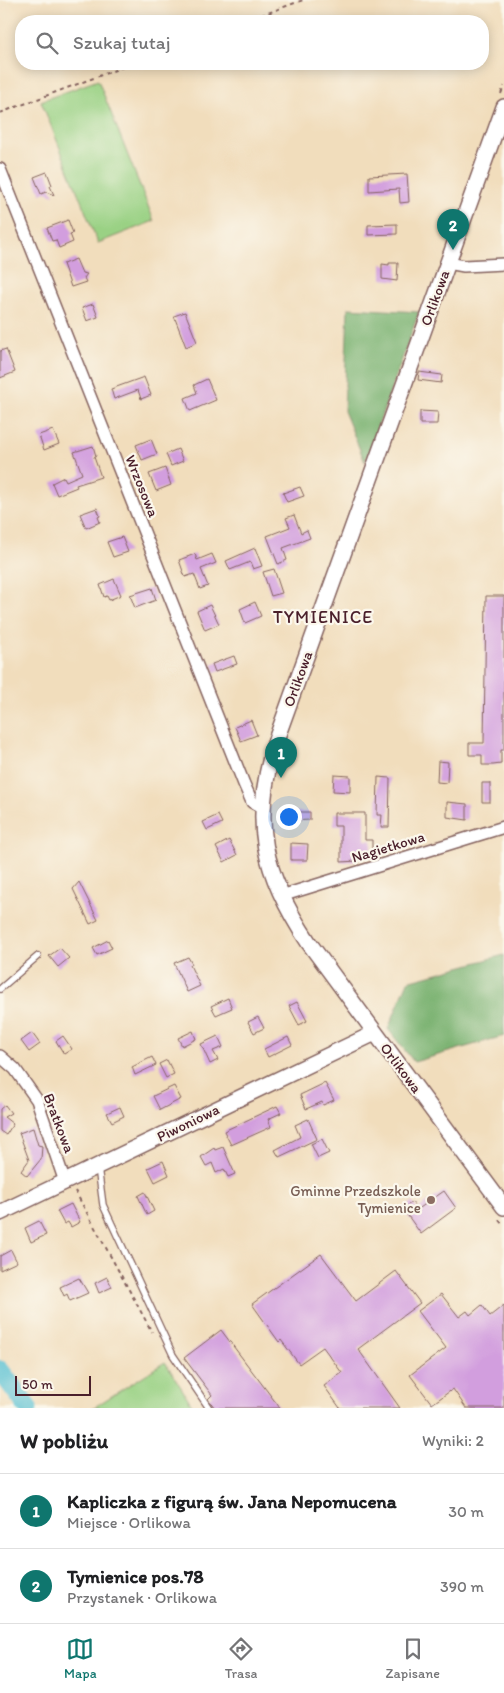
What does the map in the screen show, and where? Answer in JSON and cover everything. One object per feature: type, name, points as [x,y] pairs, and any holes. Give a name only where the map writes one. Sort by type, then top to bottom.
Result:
[{"type":"street","name":"Orlikowa","points":[[501,1213],[290,915],[272,874],[264,840],[263,808],[268,764],[276,740],[448,263],[502,101]]},
{"type":"street","name":"Wrzosowa","points":[[0,169],[244,784],[252,802],[263,808]]},
{"type":"street","points":[[448,263],[464,266],[504,264]]},
{"type":"street","name":"Nagietkowa","points":[[281,896],[504,827]]},
{"type":"street","name":"Piwoniowa","points":[[0,1213],[375,1033]]},
{"type":"street","name":"Bratkowa","points":[[0,1056],[15,1069],[37,1100],[68,1181]]},
{"type":"lane","points":[[0,989],[38,956]]},
{"type":"lane","points":[[98,1166],[103,1206],[174,1355],[209,1408]]},
{"type":"path","points":[[262,15],[303,0]]},
{"type":"path","points":[[0,112],[115,70]]},
{"type":"path","points":[[502,101],[504,86]]},
{"type":"path","points":[[68,1181],[154,1334]]},
{"type":"path","points":[[501,1213],[504,1226]]},
{"type":"green space","points":[[98,80],[154,221],[98,243],[41,101]]},
{"type":"green space","points":[[348,308],[419,312],[365,462],[344,411]]},
{"type":"green space","points":[[504,955],[504,1036],[414,1062],[388,1029],[408,981]]},
{"type":"green space","points":[[165,1362],[194,1408],[93,1408]]},
{"type":"building","points":[[47,172],[54,195],[46,192],[41,194],[34,177]]},
{"type":"building","points":[[407,174],[409,202],[400,203],[399,189],[369,191],[369,176]]},
{"type":"building","points":[[68,220],[73,233],[70,234],[73,242],[59,248],[56,240],[52,241],[47,228]]},
{"type":"building","points":[[397,224],[397,234],[368,235],[368,225]]},
{"type":"building","points":[[76,259],[82,273],[87,274],[84,278],[86,282],[71,287],[63,264]]},
{"type":"building","points":[[389,263],[398,263],[397,281],[382,279],[382,264],[389,265]]},
{"type":"building","points":[[93,304],[98,317],[87,321],[82,308]]},
{"type":"building","points":[[185,312],[197,342],[186,347],[174,316]]},
{"type":"building","points":[[6,349],[15,372],[0,378],[0,351]]},
{"type":"building","points":[[419,372],[442,375],[441,383],[418,380]]},
{"type":"building","points":[[144,377],[151,395],[141,399],[138,390],[114,399],[111,389]]},
{"type":"building","points":[[207,379],[216,400],[190,411],[185,398],[197,393],[194,385]]},
{"type":"building","points":[[420,411],[438,412],[437,424],[420,424]]},
{"type":"building","points":[[53,430],[59,444],[44,450],[39,435]]},
{"type":"building","points":[[151,439],[157,454],[142,460],[136,445]]},
{"type":"building","points":[[93,446],[96,456],[94,457],[101,477],[76,485],[77,487],[57,495],[52,483],[64,477],[66,481],[82,474],[74,452]]},
{"type":"building","points":[[178,449],[183,461],[171,466],[166,454]]},
{"type":"building","points":[[165,468],[171,485],[156,491],[149,474]]},
{"type":"building","points":[[300,487],[304,496],[287,502],[283,493]]},
{"type":"building","points":[[97,508],[100,522],[86,528],[80,514]]},
{"type":"building","points":[[294,515],[301,533],[307,530],[310,538],[283,548],[287,560],[278,564],[267,536],[290,527],[286,518]]},
{"type":"building","points":[[122,537],[128,552],[113,557],[107,542]]},
{"type":"building","points":[[255,548],[262,566],[253,569],[250,562],[230,570],[226,561]]},
{"type":"building","points":[[195,554],[197,560],[212,554],[216,563],[201,569],[208,586],[200,589],[194,574],[185,577],[179,560]]},
{"type":"building","points":[[274,569],[282,593],[271,596],[263,572]]},
{"type":"building","points":[[114,579],[121,595],[109,600],[107,596],[104,597],[100,585]]},
{"type":"building","points":[[152,588],[156,600],[135,608],[130,595]]},
{"type":"building","points":[[486,596],[504,596],[504,750],[501,750],[501,764],[493,765],[482,765],[482,755],[469,755],[469,743],[484,743]]},
{"type":"building","points":[[255,602],[261,616],[245,623],[240,609]]},
{"type":"building","points":[[210,605],[219,624],[205,630],[197,611]]},
{"type":"building","points":[[234,656],[237,664],[215,672],[212,664]]},
{"type":"building","points":[[251,720],[257,735],[241,741],[235,727]]},
{"type":"building","points":[[438,761],[448,762],[447,783],[437,782]]},
{"type":"building","points":[[334,775],[350,776],[350,792],[333,791]]},
{"type":"building","points":[[378,777],[390,778],[389,827],[381,827],[382,815],[377,815]]},
{"type":"building","points":[[482,783],[490,783],[490,802],[482,802]]},
{"type":"building","points":[[447,802],[467,804],[467,820],[447,817]]},
{"type":"building","points":[[291,812],[310,812],[310,820],[291,821]]},
{"type":"building","points":[[334,813],[365,813],[365,840],[372,840],[372,856],[357,856],[357,861],[341,862],[341,826],[334,826]]},
{"type":"building","points":[[218,815],[222,823],[207,830],[203,822]]},
{"type":"building","points":[[229,840],[237,855],[224,862],[216,847]]},
{"type":"building","points":[[291,843],[308,844],[307,860],[291,860]]},
{"type":"building","points":[[79,882],[98,920],[90,924],[73,889]]},
{"type":"building","points":[[108,940],[112,948],[97,955],[93,948]]},
{"type":"building","points":[[60,948],[69,958],[58,967],[49,956]]},
{"type":"building","points":[[188,957],[200,986],[187,992],[174,963]]},
{"type":"building","points":[[228,998],[232,1008],[216,1015],[211,1006]]},
{"type":"building","points":[[297,1002],[307,1021],[299,1025],[289,1006]]},
{"type":"building","points":[[258,1017],[264,1028],[254,1033],[248,1022]]},
{"type":"building","points":[[193,1031],[196,1039],[182,1046],[178,1038]]},
{"type":"building","points":[[32,1033],[40,1044],[29,1052],[21,1041]]},
{"type":"building","points":[[63,1036],[72,1049],[64,1054],[56,1041]]},
{"type":"building","points":[[218,1036],[223,1047],[213,1051],[218,1060],[210,1064],[201,1044]]},
{"type":"building","points":[[288,1037],[292,1045],[268,1057],[264,1049]]},
{"type":"building","points":[[152,1057],[156,1065],[135,1075],[132,1067]]},
{"type":"building","points":[[167,1060],[174,1074],[166,1078],[159,1064]]},
{"type":"building","points":[[325,1083],[334,1100],[323,1105],[322,1102],[306,1109],[300,1095]]},
{"type":"building","points":[[174,1086],[181,1099],[160,1110],[153,1096]]},
{"type":"building","points":[[5,1105],[11,1113],[4,1117],[13,1124],[6,1135],[0,1131],[0,1109]]},
{"type":"building","points":[[277,1106],[281,1113],[268,1119],[271,1127],[231,1145],[224,1131]]},
{"type":"building","points":[[120,1107],[124,1116],[112,1122],[107,1113]]},
{"type":"building","points":[[308,1119],[317,1139],[279,1157],[275,1150],[300,1137],[295,1125]]},
{"type":"building","points":[[33,1128],[38,1145],[42,1146],[41,1159],[27,1176],[21,1171],[29,1160],[19,1133]]},
{"type":"building","points":[[322,1139],[329,1153],[318,1158],[311,1144]]},
{"type":"building","points":[[223,1147],[235,1174],[228,1177],[224,1169],[216,1173],[212,1163],[206,1166],[201,1157],[214,1148],[215,1150]]},
{"type":"building","points":[[163,1161],[169,1175],[155,1182],[148,1168]]},
{"type":"building","points":[[444,1191],[456,1208],[421,1234],[403,1209],[412,1202],[417,1210]]},
{"type":"building","points":[[145,1192],[154,1211],[147,1215],[138,1196]]},
{"type":"building","points":[[71,1204],[80,1222],[71,1227],[68,1222],[64,1224],[57,1211]]},
{"type":"building","points":[[39,1221],[46,1235],[31,1242],[25,1228]]},
{"type":"building","points":[[11,1250],[17,1262],[0,1270],[0,1256]]},
{"type":"building","points":[[321,1254],[356,1301],[396,1271],[420,1303],[358,1349],[400,1408],[340,1408],[324,1386],[342,1373],[323,1347],[299,1364],[281,1340],[279,1342],[252,1304]]},
{"type":"building","points":[[107,1277],[112,1287],[99,1293],[95,1283]]},
{"type":"building","points":[[79,1278],[88,1293],[70,1301],[67,1294],[64,1296],[60,1287]]},
{"type":"building","points":[[441,1294],[459,1317],[467,1311],[470,1315],[482,1305],[490,1316],[504,1305],[504,1408],[466,1408],[453,1389],[432,1404],[410,1375],[446,1348],[418,1311]]},
{"type":"building","points":[[221,1330],[280,1408],[215,1408],[208,1399],[212,1395],[184,1358]]},
{"type":"waterway","points":[[0,1370],[28,1408]]},
{"type":"place","name":"Tymienice pos.78","points":[[453,250]]},
{"type":"place","name":"Kapliczka z figurą św. Jana Nepomucena","points":[[281,778]]},
{"type":"place","name":"Gminne Przedszkole Tymienice","points":[[431,1200]]},
{"type":"district","name":"TYMIENICE","points":[[323,617]]}]
